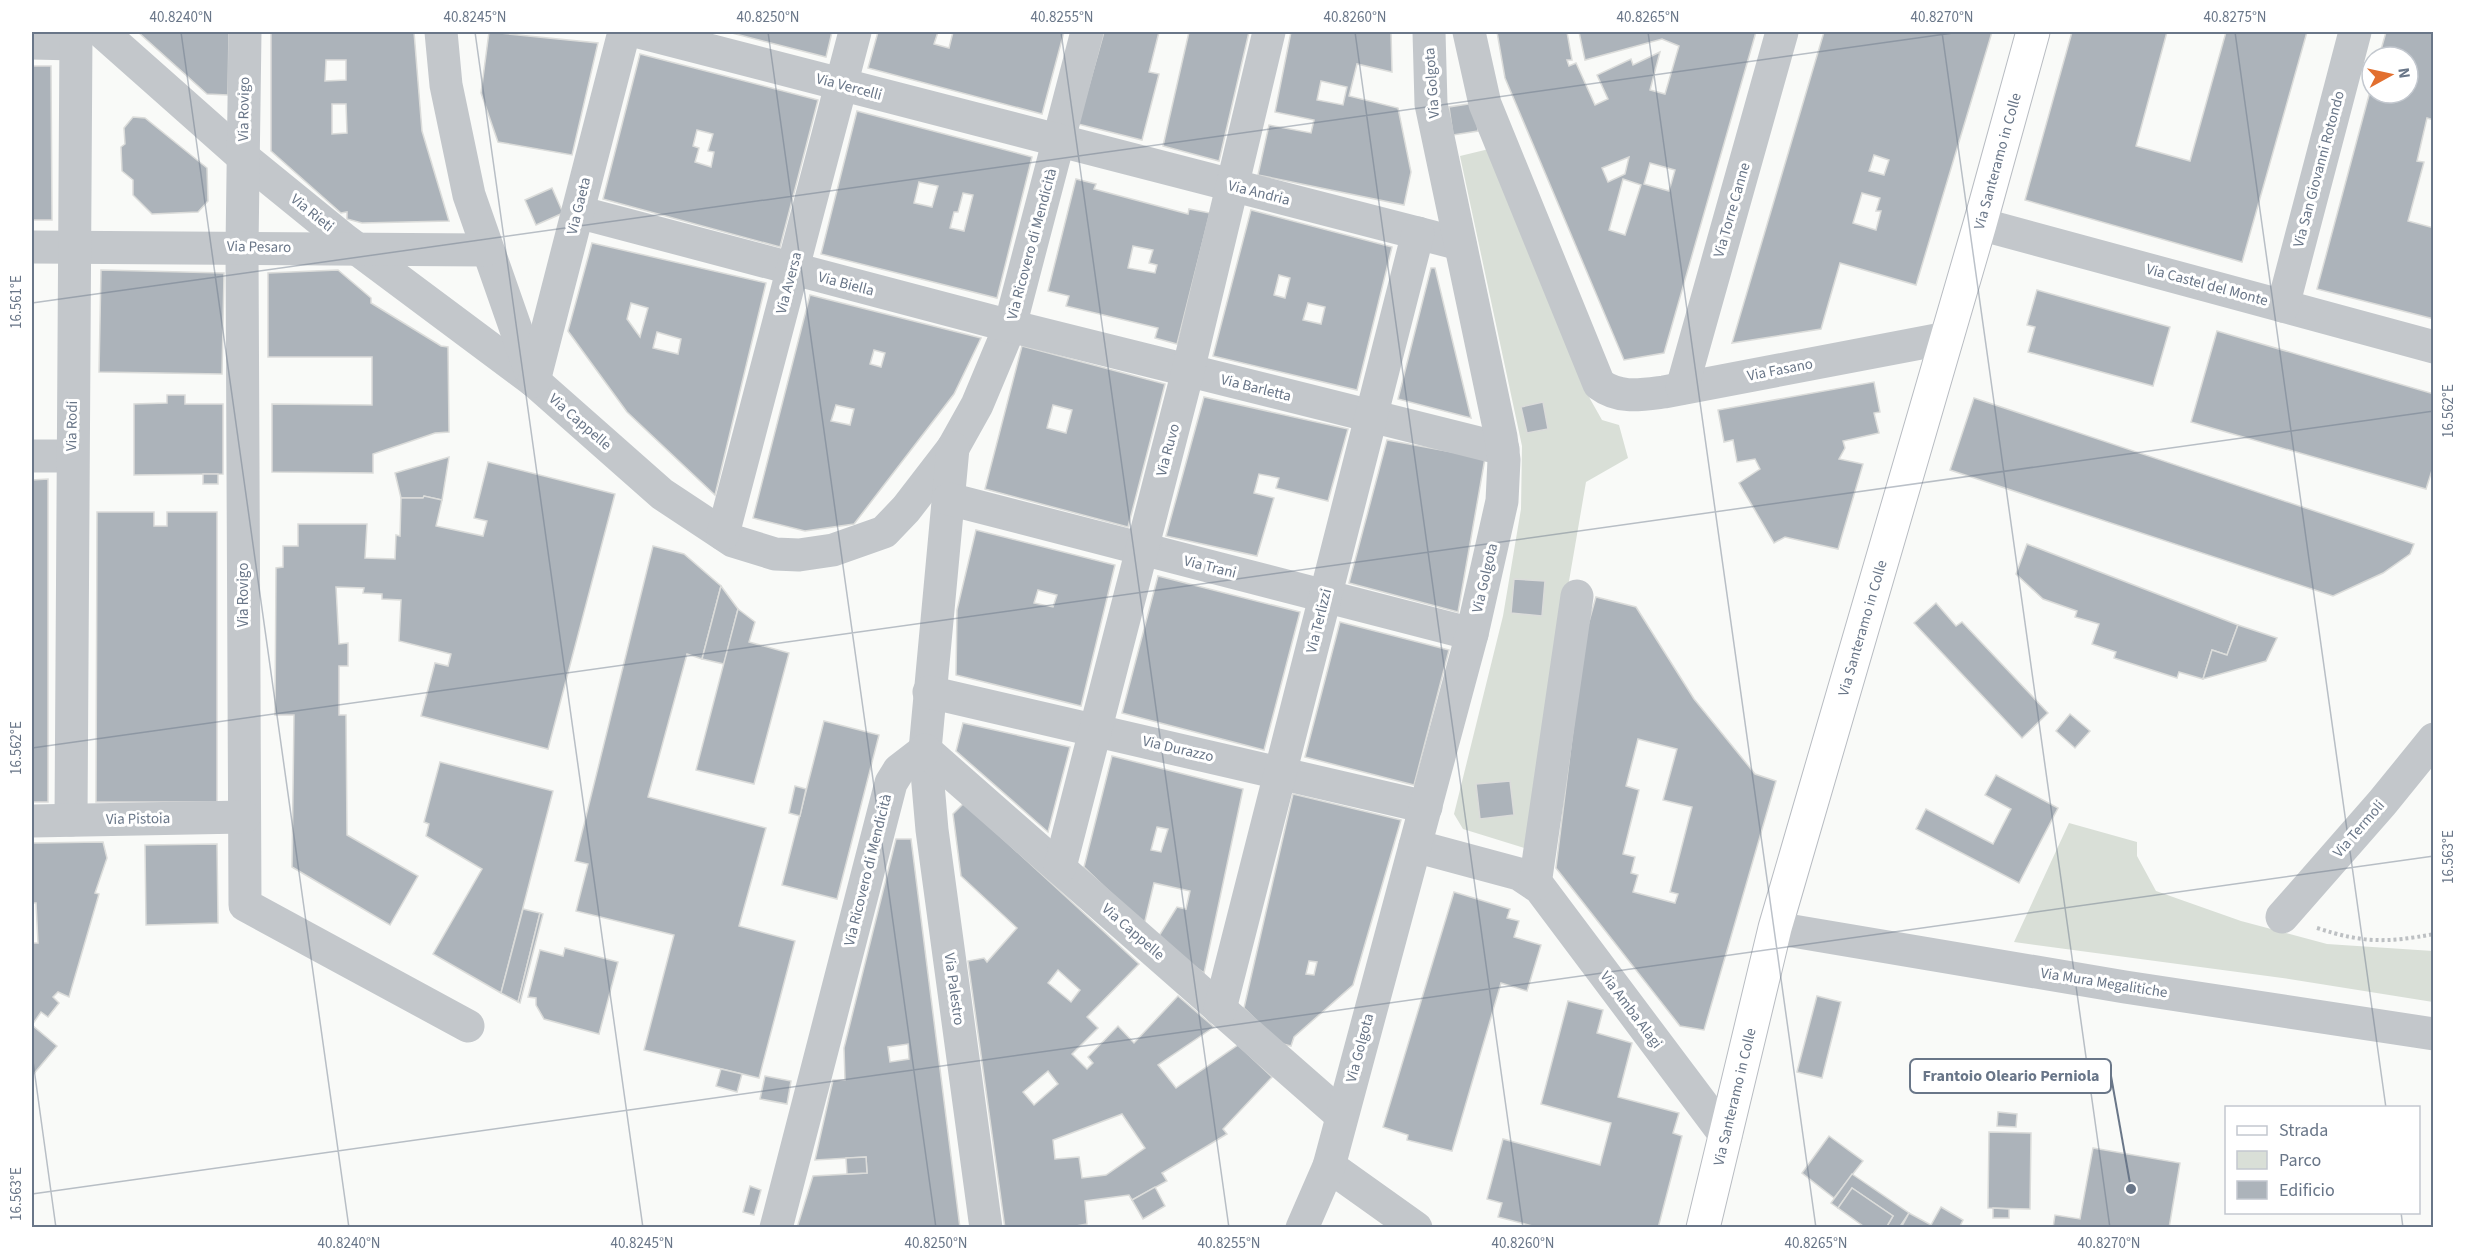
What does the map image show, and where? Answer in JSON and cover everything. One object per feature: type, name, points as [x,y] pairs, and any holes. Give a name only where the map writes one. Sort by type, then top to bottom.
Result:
[{"type":"main road","name":"Via Santeramo in Colle","points":[[1703,1227],[1775,928],[1980,224],[2033,32]]},
{"type":"street","name":"Via Rovigo","points":[[245,32],[242,247],[245,905],[468,1026]]},
{"type":"street","name":"Via Cappelle","points":[[441,32],[446,85],[467,184],[486,250],[534,381],[662,494],[733,541],[775,554],[799,555],[833,550],[884,532],[940,488]]},
{"type":"street","name":"Via Gaeta","points":[[534,381],[624,32]]},
{"type":"street","name":"Via Vercelli","points":[[639,32],[1059,142]]},
{"type":"street","name":"Via Aversa","points":[[723,534],[855,32]]},
{"type":"street","name":"Via Ricovero di Mendicità","points":[[776,1227],[891,783],[899,770],[925,750],[940,488],[953,448],[976,405],[1010,326],[1087,32]]},
{"type":"street","name":"Via Ruvo","points":[[1060,867],[1188,371],[1269,32]]},
{"type":"street","name":"Via Golgota","points":[[1302,1227],[1329,1166],[1472,634],[1502,501],[1503,449],[1431,104],[1429,32]]},
{"type":"street","name":"Via Fasano","points":[[1469,32],[1485,104],[1599,384],[1612,393],[1631,396],[1682,388],[1947,338]]},
{"type":"street","name":"Via Torre Canne","points":[[1682,388],[1782,32]]},
{"type":"street","name":"Via San Giovanni Rotondo","points":[[2283,306],[2355,32]]},
{"type":"street","name":"Via Rieti","points":[[84,36],[243,157],[357,249],[534,381]]},
{"type":"street","points":[[32,43],[84,36]]},
{"type":"street","name":"Via Rodi","points":[[71,820],[74,247],[84,36]]},
{"type":"street","name":"Via Andria","points":[[1059,142],[1460,244]]},
{"type":"street","name":"Via Biella","points":[[578,212],[1010,326]]},
{"type":"street","name":"Via Castel del Monte","points":[[1980,224],[2433,347]]},
{"type":"street","name":"Via Terlizzi","points":[[1220,1009],[1418,233]]},
{"type":"street","name":"Via Pesaro","points":[[32,247],[486,250]]},
{"type":"street","name":"Via Barletta","points":[[1010,326],[1503,449]]},
{"type":"street","points":[[32,456],[72,456]]},
{"type":"street","name":"Via Trani","points":[[940,488],[1142,549],[1472,634]]},
{"type":"street","points":[[1535,884],[1577,596]]},
{"type":"street","name":"Via Durazzo","points":[[929,692],[1426,807]]},
{"type":"street","name":"Via Termoli","points":[[2282,916],[2382,803],[2433,739]]},
{"type":"street","name":"Via Cappelle","points":[[925,750],[1341,1115]]},
{"type":"street","name":"Via Palestro","points":[[925,750],[932,830],[986,1227]]},
{"type":"street","name":"Via Pistoia","points":[[32,821],[244,817]]},
{"type":"street","name":"Via Amba Alagi","points":[[1415,846],[1519,874],[1535,884],[1726,1136]]},
{"type":"street","name":"Via Mura Megalitiche","points":[[1775,928],[2125,987],[2433,1034]]},
{"type":"street","points":[[1329,1166],[1416,1227]]},
{"type":"path","points":[[2282,916],[2359,941],[2396,941],[2433,934]]},
{"type":"green space","points":[[1489,149],[1585,390],[1602,420],[1619,425],[1628,458],[1586,482],[1568,587],[1531,850],[1463,829],[1454,814],[1503,616],[1521,509],[1522,446],[1460,156]]},
{"type":"green space","points":[[2069,823],[2137,842],[2137,856],[2156,891],[2241,921],[2327,944],[2433,951],[2433,1002],[2289,979],[2014,942]]},
{"type":"building","points":[[138,32],[229,32],[228,95],[207,94]]},
{"type":"building","points":[[271,32],[414,32],[422,131],[449,221],[362,223],[347,219],[347,212],[341,213],[271,151]],"holes":[[[326,60],[346,60],[346,80],[325,81]],[[332,104],[346,104],[347,133],[332,134]]]},
{"type":"building","points":[[489,32],[598,43],[572,155],[498,142],[481,93]]},
{"type":"building","points":[[728,32],[832,32],[826,57]]},
{"type":"building","points":[[878,32],[938,32],[934,44],[949,48],[953,32],[1064,32],[1042,114],[868,68]]},
{"type":"building","points":[[1104,32],[1159,32],[1149,72],[1159,74],[1142,140],[1078,124]]},
{"type":"building","points":[[1189,32],[1249,32],[1219,161],[1163,146]]},
{"type":"building","points":[[1291,32],[1391,32],[1392,72],[1357,64],[1349,96],[1398,108],[1411,172],[1404,205],[1258,175],[1269,125],[1311,133],[1314,120],[1275,112]],"holes":[[[1321,81],[1347,87],[1343,105],[1317,100]]]},
{"type":"building","points":[[1497,32],[1567,32],[1572,60],[1567,60],[1569,66],[1576,63],[1595,105],[1608,99],[1597,75],[1631,59],[1633,65],[1660,52],[1650,90],[1665,94],[1679,46],[1662,39],[1585,60],[1579,32],[1756,32],[1664,353],[1624,360],[1505,78]],"holes":[[[1629,157],[1625,174],[1608,182],[1602,168]],[[1650,163],[1675,170],[1669,191],[1644,184]],[[1623,179],[1641,185],[1625,235],[1609,230]]]},
{"type":"building","points":[[1824,32],[1992,32],[1916,285],[1840,263],[1821,329],[1732,343]],"holes":[[[1874,155],[1889,160],[1884,175],[1869,171]],[[1862,193],[1880,198],[1876,211],[1881,211],[1876,230],[1853,223]]]},
{"type":"building","points":[[2072,32],[2167,32],[2136,146],[2190,161],[2226,32],[2307,32],[2242,262],[2025,200]]},
{"type":"building","points":[[2386,32],[2434,33],[2434,120],[2427,118],[2417,161],[2424,162],[2408,221],[2434,228],[2434,319],[2317,289],[2366,105],[2420,105],[2420,45],[2382,45]]},
{"type":"building","points":[[640,54],[818,100],[780,247],[603,199]],"holes":[[[697,130],[713,134],[708,151],[714,152],[711,167],[695,162],[699,148],[693,146]]]},
{"type":"building","points":[[32,66],[51,66],[52,220],[32,220]]},
{"type":"building","points":[[1475,103],[1478,131],[1453,135],[1449,107]]},
{"type":"building","points":[[857,111],[1032,157],[997,298],[821,254]],"holes":[[[919,182],[938,186],[932,207],[914,203]],[[963,193],[973,195],[964,231],[950,228],[954,212],[958,212]]]},
{"type":"building","points":[[133,117],[145,118],[207,168],[208,201],[198,212],[152,214],[133,195],[133,180],[122,171],[121,147],[125,144],[124,128]]},
{"type":"building","points":[[1076,179],[1096,184],[1094,189],[1188,214],[1189,209],[1210,213],[1177,344],[1155,338],[1158,328],[1066,306],[1069,296],[1048,291]],"holes":[[[1133,246],[1153,250],[1149,263],[1157,265],[1155,273],[1128,268]]]},
{"type":"building","points":[[552,188],[563,213],[536,225],[525,200]]},
{"type":"building","points":[[1251,210],[1392,247],[1357,390],[1213,356]],"holes":[[[1279,275],[1290,278],[1285,298],[1274,295]],[[1308,303],[1325,307],[1321,324],[1303,320]]]},
{"type":"building","points":[[592,243],[766,283],[715,495],[627,412],[568,331]],"holes":[[[631,303],[648,308],[640,337],[627,319]],[[657,332],[681,339],[678,354],[653,348]]]},
{"type":"building","points":[[1431,268],[1435,268],[1471,418],[1398,399]]},
{"type":"building","points":[[101,270],[224,273],[222,374],[99,372]]},
{"type":"building","points":[[338,270],[371,298],[371,303],[441,346],[448,347],[449,432],[435,433],[373,454],[373,473],[272,472],[272,404],[372,405],[372,357],[268,357],[268,273]]},
{"type":"building","points":[[2037,290],[2170,327],[2153,386],[2028,352],[2035,327],[2027,325]]},
{"type":"building","points":[[810,295],[981,338],[954,394],[854,524],[805,531],[753,518]],"holes":[[[874,350],[885,353],[881,367],[870,364]],[[836,405],[854,409],[850,425],[831,421]]]},
{"type":"building","points":[[2217,331],[2434,394],[2434,464],[2426,489],[2191,422]]},
{"type":"building","points":[[1022,346],[1165,384],[1128,527],[985,489]],"holes":[[[1053,405],[1072,410],[1066,433],[1047,428]]]},
{"type":"building","points":[[1874,382],[1880,412],[1874,413],[1879,433],[1843,441],[1845,448],[1839,459],[1863,464],[1838,549],[1785,537],[1774,543],[1739,483],[1760,469],[1755,459],[1737,462],[1733,440],[1724,442],[1718,410]]},
{"type":"building","points":[[167,395],[185,395],[185,404],[223,404],[223,474],[134,475],[134,404],[167,403]]},
{"type":"building","points":[[1204,397],[1348,429],[1328,501],[1276,488],[1279,478],[1259,474],[1254,493],[1274,498],[1257,556],[1166,536]]},
{"type":"building","points":[[1974,398],[2414,544],[2410,554],[2383,573],[2333,596],[1950,470]]},
{"type":"building","points":[[1543,402],[1548,429],[1527,433],[1521,407]]},
{"type":"building","points":[[1387,440],[1485,458],[1458,612],[1349,583]]},
{"type":"building","points":[[449,457],[442,500],[424,496],[423,498],[401,498],[395,473]]},
{"type":"building","points":[[488,462],[615,494],[548,749],[421,716],[435,663],[448,666],[451,654],[399,641],[401,600],[382,599],[382,594],[363,593],[364,588],[336,587],[339,644],[348,643],[348,666],[339,666],[339,715],[346,715],[347,835],[418,876],[390,925],[292,867],[294,715],[275,715],[276,568],[283,567],[283,546],[298,546],[298,524],[367,524],[365,558],[395,559],[396,535],[400,536],[401,498],[423,498],[424,496],[442,500],[436,526],[483,536],[487,521],[474,518]]},
{"type":"building","points":[[203,474],[218,474],[218,484],[203,484]]},
{"type":"building","points":[[48,479],[48,802],[32,802],[32,480]]},
{"type":"building","points":[[97,512],[154,512],[154,526],[167,526],[167,512],[217,512],[217,802],[96,802]]},
{"type":"building","points":[[976,530],[1115,565],[1081,706],[956,675],[957,610]],"holes":[[[1038,590],[1057,595],[1053,607],[1034,603]]]},
{"type":"building","points":[[2027,544],[2238,625],[2227,655],[2212,650],[2203,679],[2179,672],[2177,678],[2114,658],[2116,652],[2092,644],[2099,624],[2075,617],[2077,611],[2043,599],[2016,574]]},
{"type":"building","points":[[653,546],[684,554],[721,586],[702,659],[687,654],[648,797],[766,828],[739,926],[795,941],[759,1078],[644,1050],[674,935],[576,911],[588,864],[575,861]]},
{"type":"building","points":[[1158,576],[1300,612],[1264,750],[1122,713]]},
{"type":"building","points":[[1514,579],[1545,581],[1542,616],[1511,613]]},
{"type":"building","points":[[721,586],[738,609],[724,664],[702,659]]},
{"type":"building","points":[[1596,597],[1636,607],[1694,699],[1755,774],[1776,781],[1704,1030],[1680,1026],[1556,868],[1584,639]],"holes":[[[1638,739],[1677,749],[1663,800],[1692,807],[1670,892],[1678,894],[1675,903],[1633,892],[1638,875],[1631,873],[1635,857],[1623,854],[1639,790],[1626,786]]]},
{"type":"building","points":[[1936,603],[1956,626],[1962,622],[2048,713],[2022,738],[1914,623]]},
{"type":"building","points":[[738,609],[755,622],[749,642],[789,653],[754,784],[696,770]]},
{"type":"building","points":[[1340,622],[1449,650],[1414,785],[1305,757]]},
{"type":"building","points":[[2238,625],[2277,638],[2266,661],[2203,679],[2212,650],[2227,655]]},
{"type":"building","points":[[2070,714],[2090,731],[2075,748],[2056,731]]},
{"type":"building","points":[[824,721],[879,735],[837,899],[782,885]]},
{"type":"building","points":[[963,723],[1070,747],[1048,832],[956,751]]},
{"type":"building","points":[[1112,756],[1243,789],[1204,973],[1157,939],[1177,907],[1186,909],[1190,891],[1154,883],[1144,925],[1084,867]],"holes":[[[1157,827],[1168,829],[1161,852],[1151,850]]]},
{"type":"building","points":[[440,762],[553,791],[501,993],[433,954],[482,869],[426,836],[429,824],[424,822]]},
{"type":"building","points":[[1996,775],[2058,808],[2019,883],[1916,829],[1926,809],[1993,844],[2011,809],[1985,795]]},
{"type":"building","points":[[1510,781],[1514,815],[1480,819],[1476,784]]},
{"type":"building","points":[[795,786],[806,789],[800,816],[789,813]]},
{"type":"building","points":[[1293,794],[1401,820],[1353,985],[1294,1037],[1291,1046],[1279,1043],[1244,1008]],"holes":[[[1309,961],[1317,962],[1314,975],[1306,974]]]},
{"type":"building","points":[[964,803],[1139,964],[1087,1017],[1098,1028],[1072,1054],[1087,1069],[1093,1063],[1088,1057],[1118,1026],[1134,1043],[1178,996],[1214,1027],[1158,1065],[1176,1088],[1238,1045],[1272,1077],[1223,1129],[1227,1134],[1162,1173],[1167,1181],[1132,1200],[1129,1195],[1085,1201],[1087,1224],[1065,1228],[1005,1228],[968,961],[984,958],[987,962],[1017,928],[961,876],[953,814]],"holes":[[[1058,970],[1080,990],[1071,1002],[1048,983]],[[1048,1071],[1058,1084],[1034,1105],[1023,1092]],[[1122,1114],[1145,1148],[1106,1175],[1082,1178],[1079,1157],[1055,1159],[1053,1140]]]},
{"type":"building","points":[[896,839],[911,839],[960,1228],[797,1228],[813,1176],[867,1173],[866,1157],[815,1160],[833,1080],[845,1080],[844,1048]],"holes":[[[908,1044],[909,1059],[890,1062],[888,1047]]]},
{"type":"building","points":[[103,842],[107,858],[95,893],[99,894],[69,997],[58,992],[53,997],[59,1003],[48,1017],[41,1012],[32,1025],[32,943],[38,943],[36,903],[32,903],[32,843]]},
{"type":"building","points":[[217,844],[218,923],[146,925],[145,845]]},
{"type":"building","points":[[1454,892],[1510,909],[1507,918],[1519,921],[1514,937],[1541,945],[1527,991],[1501,983],[1452,1151],[1407,1140],[1408,1135],[1383,1127]]},
{"type":"building","points":[[523,909],[540,913],[518,1002],[501,993]]},
{"type":"building","points":[[540,913],[543,914],[520,1003],[518,1002]]},
{"type":"building","points":[[565,948],[618,962],[599,1034],[544,1019],[536,1005],[536,998],[528,997],[540,950],[563,956]]},
{"type":"building","points":[[1817,996],[1841,1002],[1822,1078],[1797,1072]]},
{"type":"building","points":[[1568,1001],[1603,1010],[1597,1033],[1632,1043],[1618,1097],[1679,1113],[1673,1133],[1682,1136],[1658,1228],[1540,1228],[1498,1217],[1502,1203],[1487,1199],[1503,1139],[1600,1165],[1611,1123],[1541,1104]]},
{"type":"building","points":[[32,1025],[57,1046],[32,1076]]},
{"type":"building","points":[[721,1069],[742,1074],[737,1092],[716,1086]]},
{"type":"building","points":[[765,1076],[791,1081],[787,1104],[760,1099]]},
{"type":"building","points":[[1998,1112],[2017,1114],[2016,1127],[1997,1126]]},
{"type":"building","points":[[1989,1132],[2031,1133],[2030,1209],[1988,1208]]},
{"type":"building","points":[[1829,1136],[1863,1161],[1834,1198],[1802,1173]]},
{"type":"building","points":[[2093,1148],[2180,1163],[2169,1228],[2053,1228],[2055,1215],[2080,1219]]},
{"type":"building","points":[[866,1157],[867,1173],[847,1174],[846,1158]]},
{"type":"building","points":[[1852,1174],[1909,1213],[1899,1228],[1886,1228],[1893,1216],[1852,1188],[1838,1208],[1831,1203]]},
{"type":"building","points":[[750,1186],[761,1190],[754,1215],[743,1212]]},
{"type":"building","points":[[1155,1187],[1165,1206],[1143,1219],[1132,1200]]},
{"type":"building","points":[[1852,1188],[1893,1216],[1886,1228],[1866,1228],[1838,1208]]},
{"type":"building","points":[[1941,1207],[1963,1220],[1959,1228],[1901,1228],[1909,1213],[1931,1225]]},
{"type":"building","points":[[1993,1208],[2009,1209],[2009,1218],[1993,1218]]},
{"type":"place","name":"Frantoio Oleario Perniola","points":[[2131,1189]]}]
